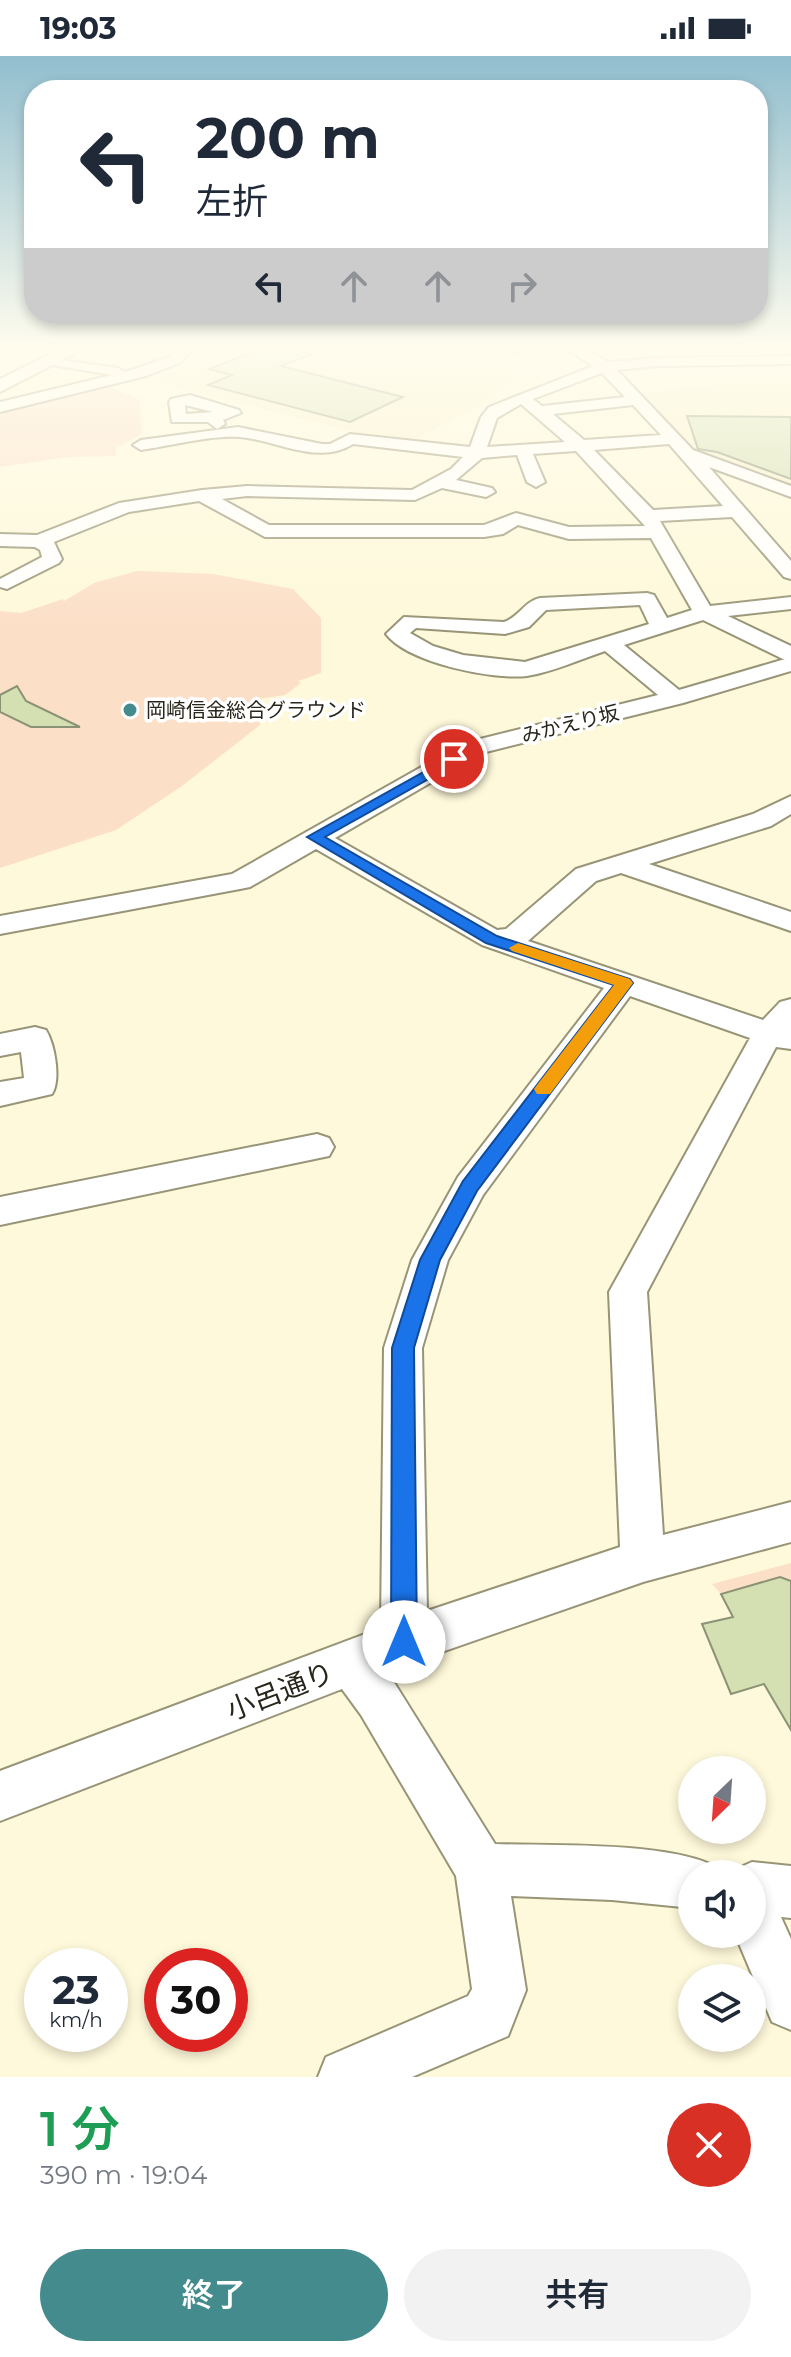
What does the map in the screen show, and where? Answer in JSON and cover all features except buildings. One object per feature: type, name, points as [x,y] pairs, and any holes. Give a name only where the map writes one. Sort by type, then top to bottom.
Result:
[{"type":"street","points":[[141,445],[183,439]]},
{"type":"street","points":[[274,439],[334,449],[349,439]]},
{"type":"street","points":[[352,439],[477,453],[680,446],[791,492]]},
{"type":"street","points":[[0,540],[39,541],[125,507],[202,495],[247,491],[415,495],[457,473],[477,453],[482,439]]},
{"type":"street","points":[[573,439],[654,524],[704,613],[791,654]]},
{"type":"street","points":[[674,439],[791,573]]},
{"type":"street","points":[[524,452],[536,482]]},
{"type":"street","points":[[439,482],[486,492]]},
{"type":"street","points":[[202,495],[265,531],[496,530],[516,519],[569,533],[737,511]]},
{"type":"street","points":[[394,531],[415,495]]},
{"type":"street","points":[[7,583],[52,559],[49,547],[39,541]]},
{"type":"street","points":[[660,625],[647,599],[540,604],[522,623],[505,628],[411,621],[397,634],[412,645],[503,670],[527,669],[611,645],[660,625],[704,613],[791,603]]},
{"type":"street","points":[[611,645],[675,698]]},
{"type":"street","name":"みかえり坂","points":[[0,925],[240,881],[473,748],[675,698],[791,664]]},
{"type":"street","points":[[492,939],[514,938],[586,875],[762,820],[791,804]]},
{"type":"street","points":[[314,837],[492,939],[624,983],[783,1028],[628,1292],[643,1561]]},
{"type":"street","points":[[622,864],[791,922]]},
{"type":"street","points":[[404,1642],[403,1348],[430,1260],[470,1186],[624,983]]},
{"type":"street","points":[[0,1045],[35,1038],[41,1086],[0,1094]]},
{"type":"street","points":[[0,1211],[317,1147]]},
{"type":"street","name":"小呂通り","points":[[0,1796],[404,1642],[643,1561],[791,1522]]},
{"type":"street","points":[[346,2077],[488,2016],[499,1990],[481,1869],[378,1698],[353,1664]]},
{"type":"street","points":[[481,1869],[612,1874],[678,1881]]},
{"type":"street","points":[[766,1889],[791,1892]]},
{"type":"street","points":[[766,1945],[791,2003]]},
{"type":"shaded area","points":[[0,439],[132,439],[116,448],[116,456],[67,457],[0,467]]},
{"type":"shaded area","points":[[383,439],[415,439],[405,445]]},
{"type":"shaded area","points":[[683,439],[791,439],[791,488],[692,451]]},
{"type":"shaded area","name":"岡崎信金総合グラウンド","points":[[137,571],[213,574],[293,589],[321,618],[321,673],[298,681],[301,683],[285,695],[259,699],[260,725],[182,786],[116,830],[0,868],[0,611],[21,613],[64,601],[94,583]]},
{"type":"shaded area","points":[[791,1563],[791,1581],[773,1579],[721,1594],[712,1584]]},
{"type":"slow traffic","points":[[518,948],[624,983],[544,1089]]},
{"type":"place","name":"岡崎信金総合グラウンド","points":[[130,710]]},
{"type":"route","points":[[404,1642],[403,1348],[430,1260],[470,1186],[624,983],[492,939],[314,837],[454,759]]}]
